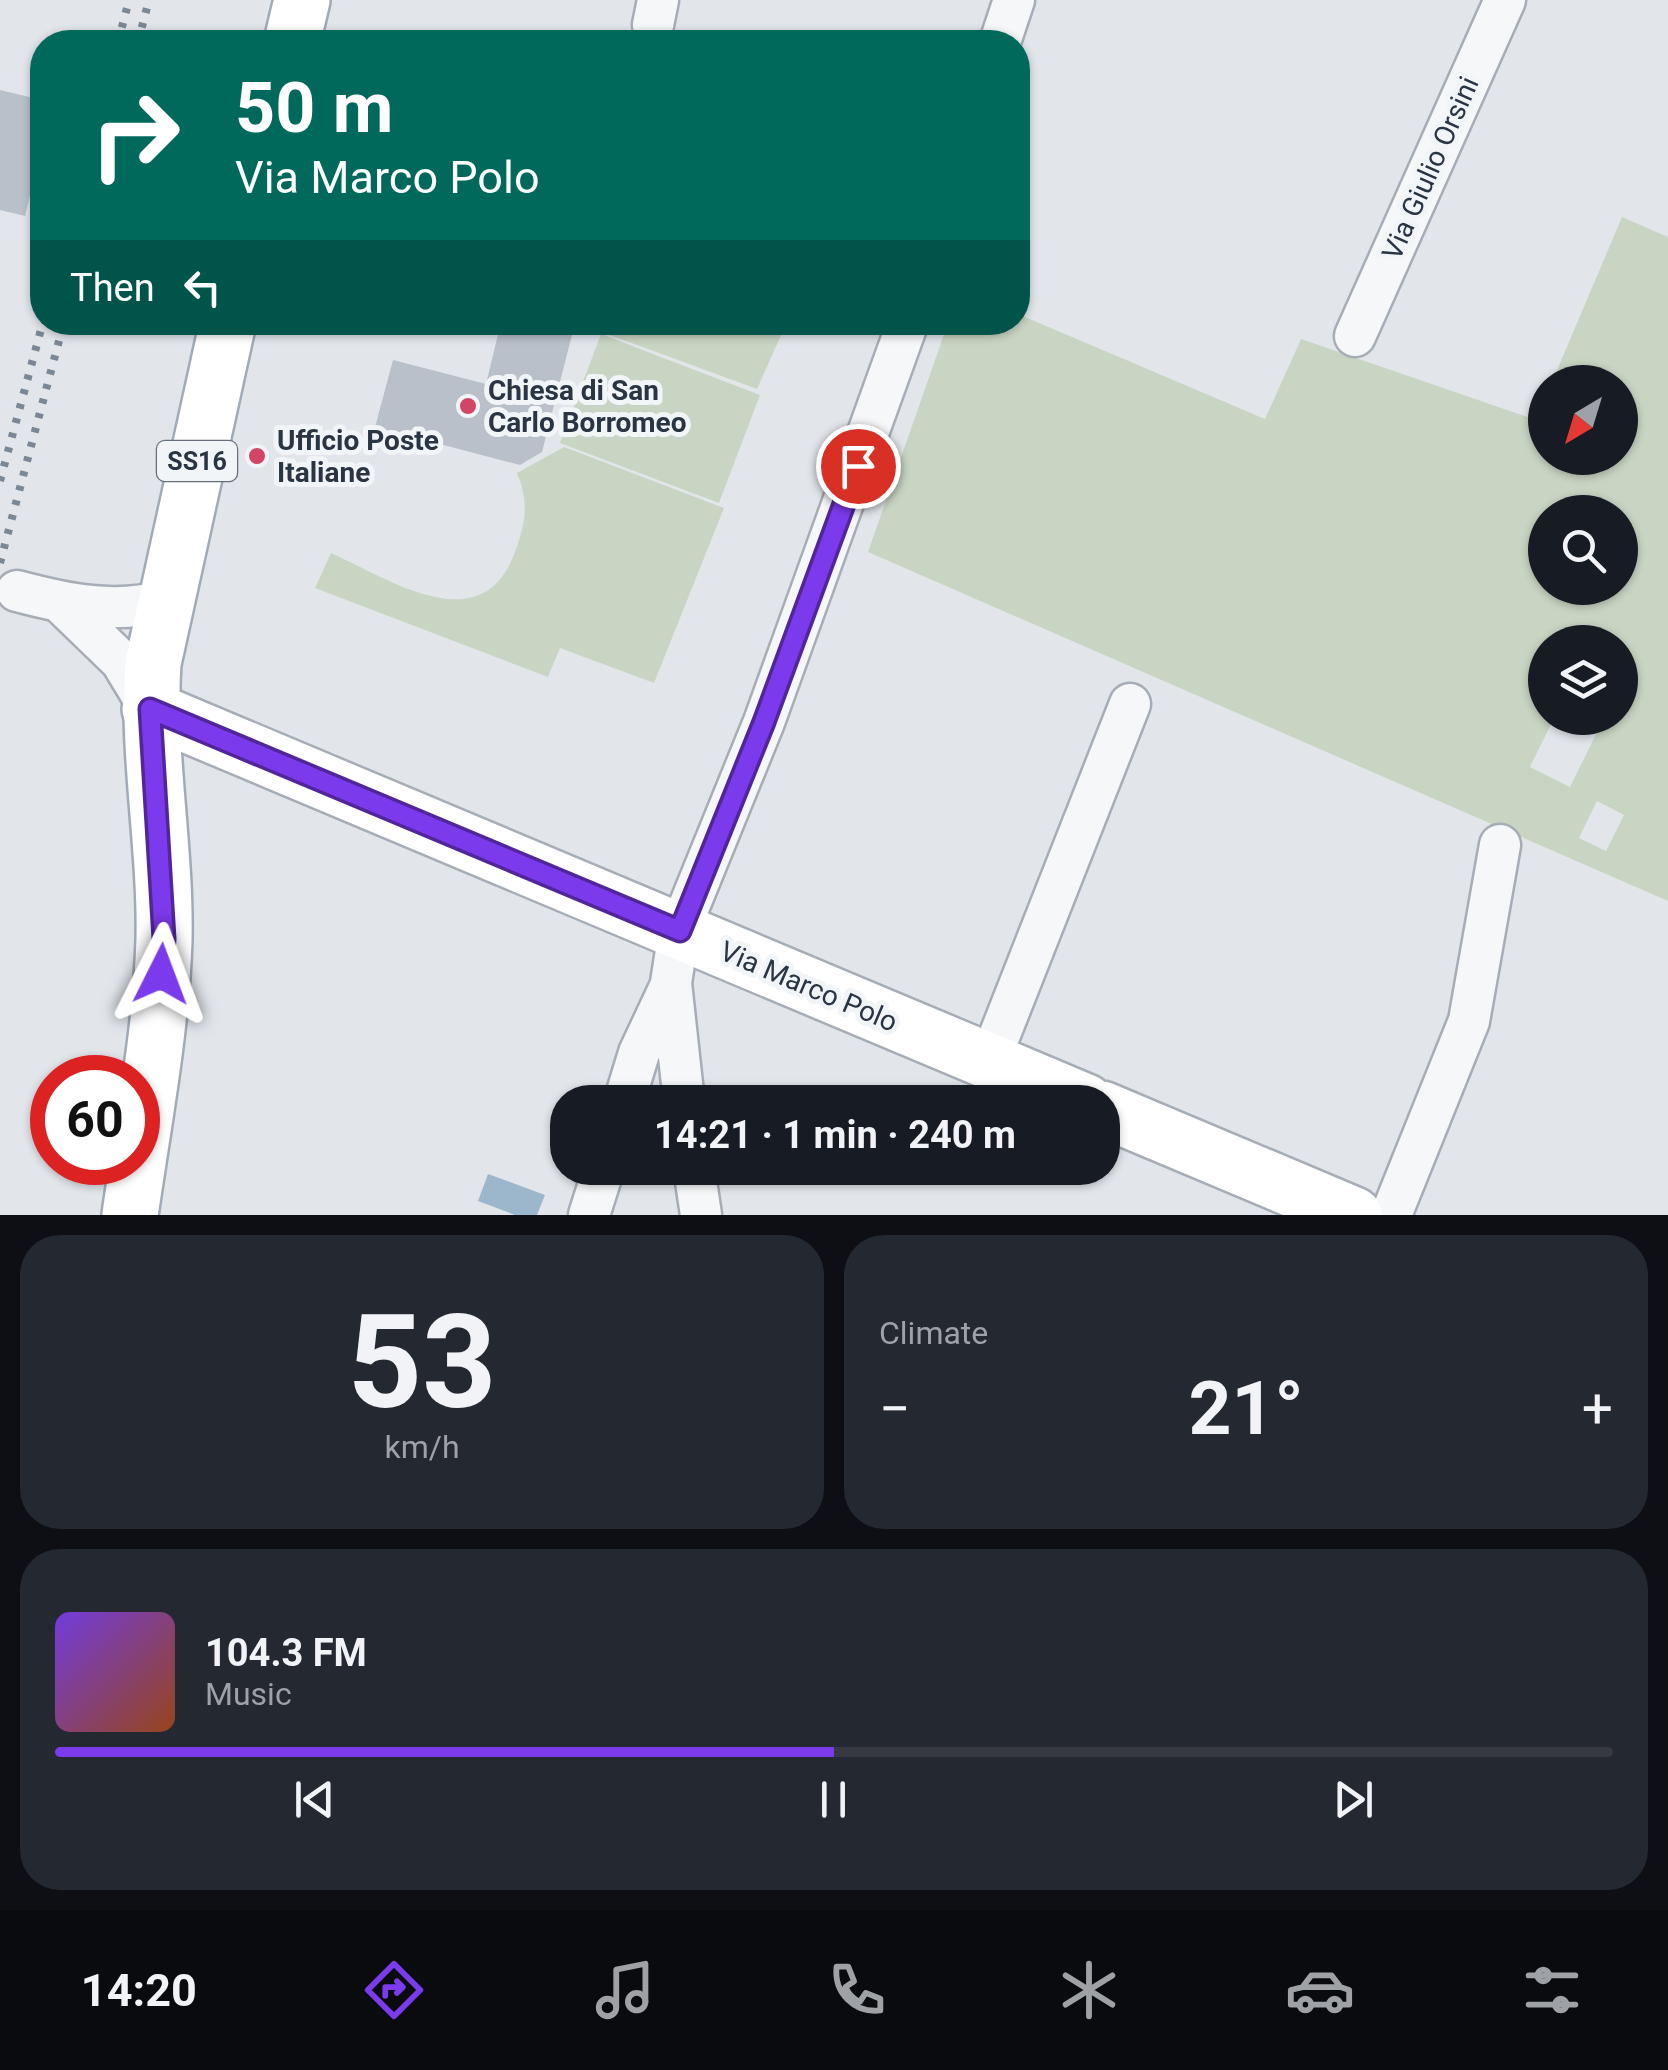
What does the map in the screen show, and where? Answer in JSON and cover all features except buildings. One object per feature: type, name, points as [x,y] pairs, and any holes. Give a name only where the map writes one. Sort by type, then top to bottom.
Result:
[{"type":"street","points":[[1004,30],[1014,0]]},
{"type":"street","name":"Via Giulio Orsini","points":[[1355,336],[1505,0]]},
{"type":"street","name":"SS16","points":[[130,1215],[154,1045],[164,939],[150,709],[153,663],[225,335]]},
{"type":"street","points":[[629,1085],[903,335]]},
{"type":"street","points":[[17,592],[116,609],[166,600]]},
{"type":"street","points":[[60,602],[122,661],[150,709]]},
{"type":"street","points":[[990,1062],[1130,704]]},
{"type":"street","name":"Via Marco Polo","points":[[150,709],[676,957],[990,1062],[1045,1085]]},
{"type":"street","points":[[1390,1215],[1470,1021],[1500,845]]},
{"type":"street","points":[[676,957],[683,1085]]},
{"type":"street","points":[[1120,1117],[1354,1215]]},
{"type":"street","points":[[589,1215],[599,1185]]},
{"type":"street","points":[[697,1185],[701,1215]]},
{"type":"green space","points":[[1622,217],[1668,237],[1668,901],[868,552],[944,335],[1030,335],[1030,319],[1265,419],[1301,339],[1528,417],[1528,475],[1638,475],[1638,365],[1559,365]],"holes":[[[1597,801],[1624,815],[1606,851],[1579,838]]]},
{"type":"green space","points":[[601,335],[760,395],[719,503],[560,443]]},
{"type":"green space","points":[[610,335],[781,335],[757,389]]},
{"type":"green space","points":[[564,447],[724,508],[654,683],[560,648],[548,677],[315,588],[331,553],[407,589],[434,597],[459,599],[482,594],[501,578],[519,539],[525,502],[517,473]]},
{"type":"water","points":[[488,1174],[545,1195],[537,1215],[515,1215],[478,1201]]},
{"type":"railway","points":[[121,30],[129,0]]},
{"type":"railway","points":[[141,30],[149,0]]},
{"type":"railway","points":[[0,481],[39,335]]},
{"type":"railway","points":[[0,563],[61,335]]},
{"type":"place","name":"Chiesa di San Carlo Borromeo","points":[[468,406]]},
{"type":"place","name":"Ufficio Poste Italiane","points":[[257,456]]},
{"type":"route","points":[[161,974],[164,939],[150,709],[680,931],[764,722],[858,466]]}]
